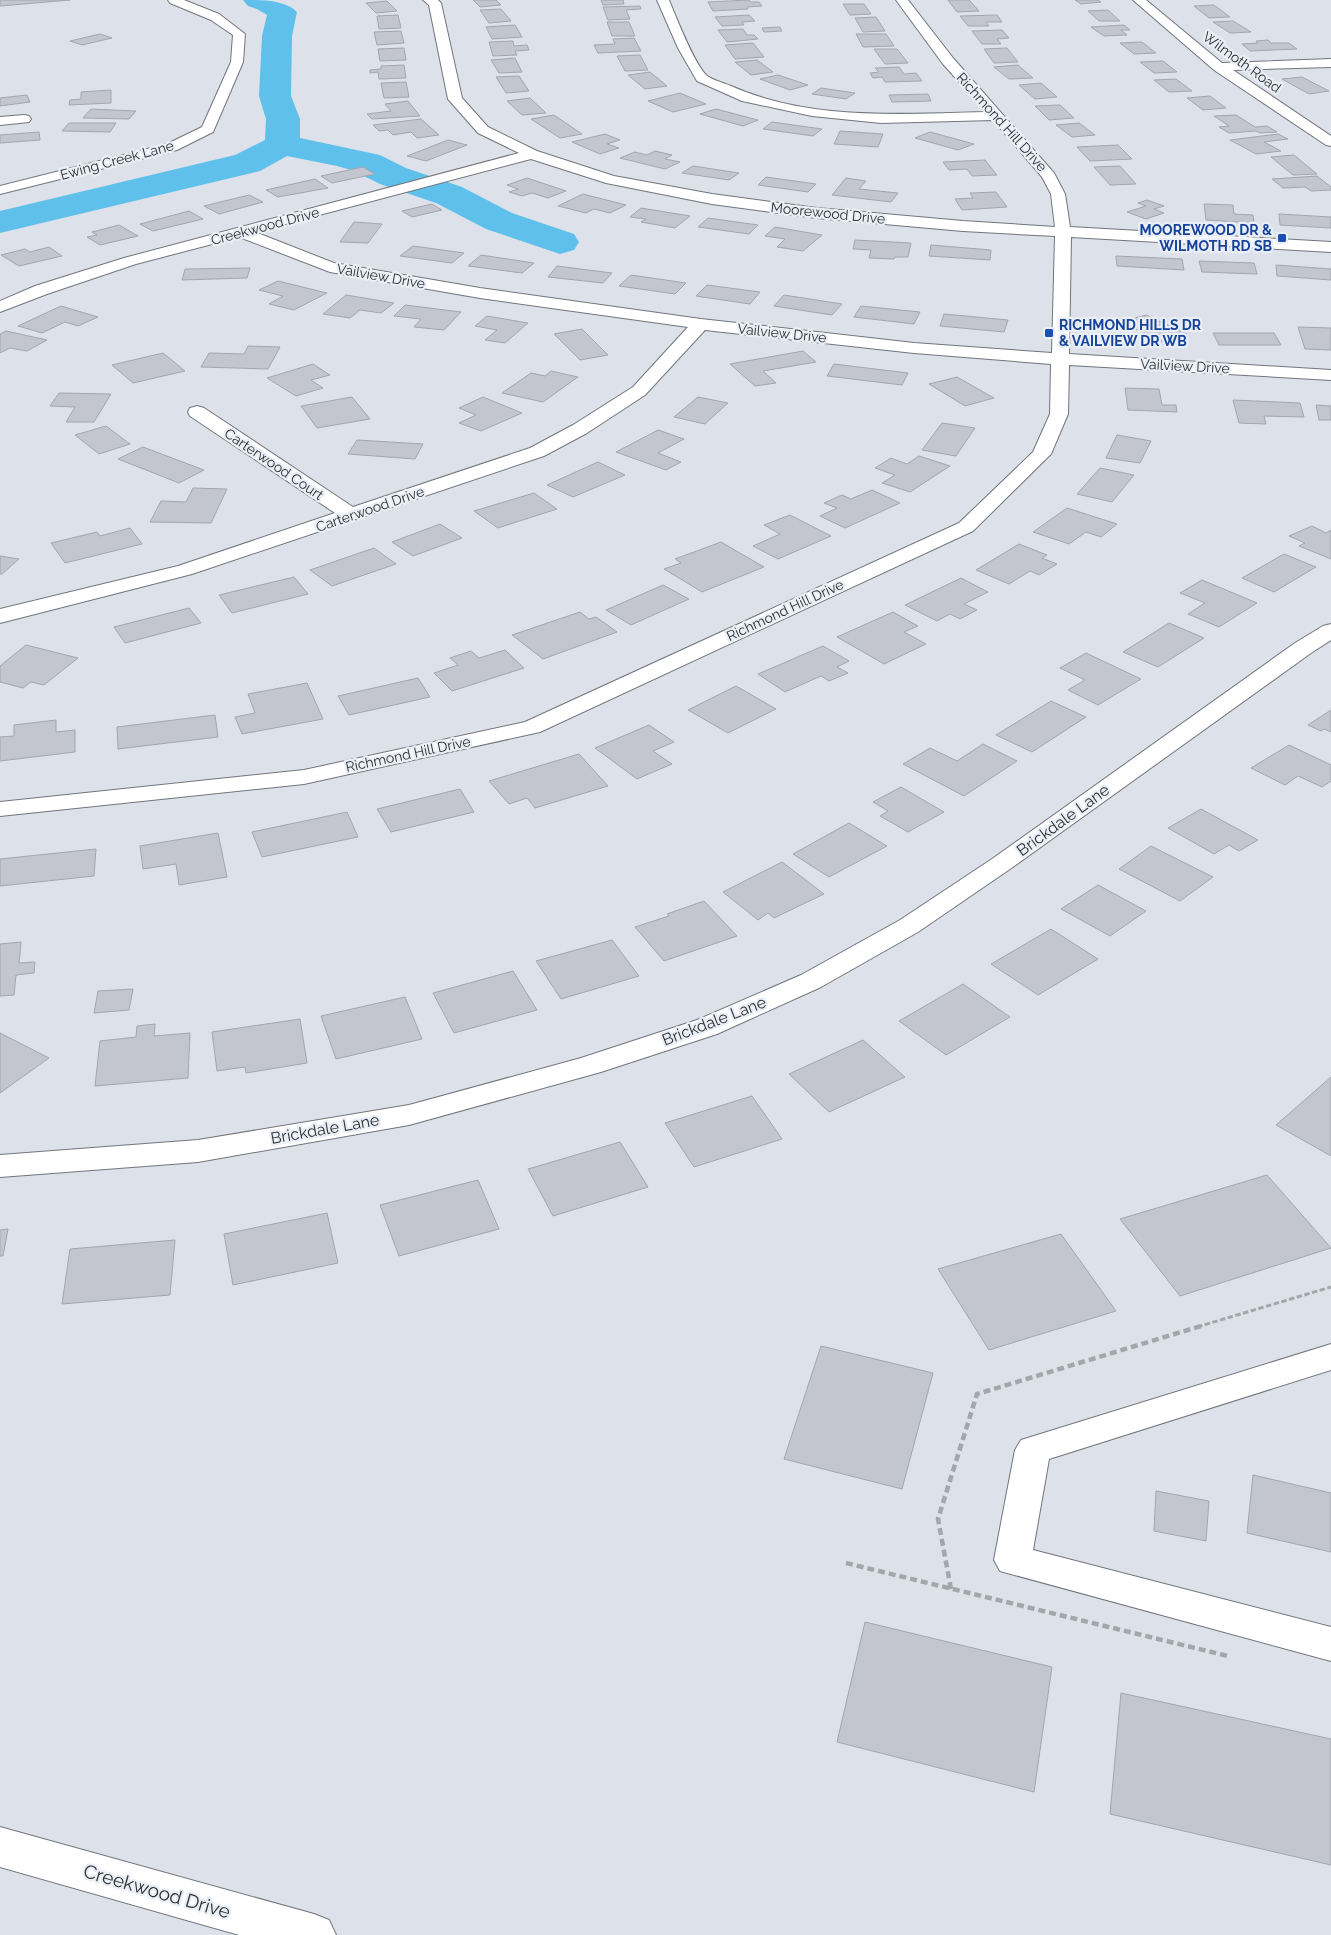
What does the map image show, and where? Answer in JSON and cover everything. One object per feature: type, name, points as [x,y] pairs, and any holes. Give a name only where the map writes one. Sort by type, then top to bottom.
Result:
[{"type":"street","name":"Ewing Creek Lane","points":[[0,190],[172,147],[208,129],[237,62],[239,34],[216,17],[174,0]]},
{"type":"street","name":"Moorewood Drive","points":[[429,0],[435,3],[455,100],[483,130],[532,154],[611,180],[712,199],[818,213],[963,226],[1331,247]]},
{"type":"street","points":[[663,0],[684,48],[702,78],[747,98],[812,112],[881,119],[996,116]]},
{"type":"street","name":"Richmond Hill Drive","points":[[0,808],[304,777],[532,727],[966,527],[1041,454],[1059,414],[1063,232],[1058,194],[1049,176],[948,61],[902,0]]},
{"type":"street","name":"Wilmoth Road","points":[[1139,0],[1219,67],[1331,142]]},
{"type":"street","points":[[1219,67],[1331,63]]},
{"type":"street","points":[[0,121],[24,119]]},
{"type":"street","name":"Creekwood Drive","points":[[0,307],[41,290],[130,261],[242,233],[532,154]]},
{"type":"street","name":"Vailview Drive","points":[[242,233],[330,267],[490,294],[701,324],[914,348],[1060,359],[1331,375]]},
{"type":"street","name":"Carterwood Drive","points":[[0,616],[185,570],[537,452],[580,429],[639,391],[701,324]]},
{"type":"street","name":"Carterwood Court","points":[[197,412],[352,515]]},
{"type":"street","name":"Brickdale Lane","points":[[0,1166],[198,1151],[408,1115],[590,1065],[707,1027],[811,981],[909,926],[1001,864],[1303,648],[1331,632]]},
{"type":"street","points":[[1331,1357],[1033,1450],[1013,1560],[1331,1644]]},
{"type":"street","name":"Creekwood Drive","points":[[0,1847],[314,1935]]},
{"type":"path","points":[[951,1589],[938,1519],[977,1394],[1331,1287]]},
{"type":"path","points":[[846,1563],[1236,1658]]},
{"type":"building","points":[[0,0],[70,0],[0,6]]},
{"type":"building","points":[[473,0],[496,0],[501,5],[480,7]]},
{"type":"building","points":[[601,0],[623,0],[624,4],[603,5]]},
{"type":"building","points":[[749,0],[750,2],[759,2],[762,6],[747,7],[748,9],[713,11],[708,2]]},
{"type":"building","points":[[948,0],[969,0],[979,11],[957,12]]},
{"type":"building","points":[[1075,0],[1097,0],[1101,2],[1081,4]]},
{"type":"building","points":[[387,1],[397,11],[376,13],[366,3]]},
{"type":"building","points":[[843,4],[864,4],[871,14],[850,15]]},
{"type":"building","points":[[1214,5],[1230,17],[1209,18],[1194,6]]},
{"type":"building","points":[[640,6],[641,9],[626,10],[630,19],[608,20],[603,7]]},
{"type":"building","points":[[501,9],[511,21],[489,23],[480,10]]},
{"type":"building","points":[[1108,10],[1120,21],[1099,21],[1088,11]]},
{"type":"building","points":[[398,15],[401,28],[379,29],[377,16]]},
{"type":"building","points":[[749,15],[755,21],[742,22],[744,25],[722,26],[715,17]]},
{"type":"building","points":[[997,15],[1002,22],[986,22],[989,26],[968,26],[960,16]]},
{"type":"building","points":[[876,17],[885,31],[863,32],[855,18]]},
{"type":"building","points":[[1233,21],[1251,32],[1230,33],[1213,22]]},
{"type":"building","points":[[607,22],[629,22],[635,36],[612,36]]},
{"type":"building","points":[[515,25],[522,37],[492,39],[486,27]]},
{"type":"building","points":[[1124,25],[1130,30],[1121,30],[1127,35],[1104,36],[1091,27]]},
{"type":"building","points":[[780,27],[782,31],[764,32],[762,28]]},
{"type":"building","points":[[743,29],[747,35],[754,35],[758,39],[727,42],[718,30]]},
{"type":"building","points":[[1002,30],[1009,38],[997,39],[1001,44],[982,44],[972,31]]},
{"type":"building","points":[[401,31],[404,43],[377,45],[374,32]]},
{"type":"building","points":[[100,34],[112,38],[82,45],[70,41]]},
{"type":"building","points":[[856,34],[886,34],[894,46],[863,47]]},
{"type":"building","points":[[634,38],[641,51],[598,53],[594,45],[615,44],[613,39]]},
{"type":"building","points":[[1268,40],[1271,43],[1289,43],[1297,49],[1250,51],[1242,44]]},
{"type":"building","points":[[513,41],[514,46],[527,45],[529,50],[515,51],[517,55],[493,56],[489,42]]},
{"type":"building","points":[[1142,42],[1156,53],[1134,54],[1120,43]]},
{"type":"building","points":[[753,43],[764,57],[735,59],[725,45]]},
{"type":"building","points":[[404,48],[406,60],[380,61],[378,49]]},
{"type":"building","points":[[1007,48],[1018,62],[994,63],[984,49]]},
{"type":"building","points":[[874,49],[897,49],[908,63],[885,64]]},
{"type":"building","points":[[640,55],[648,70],[625,71],[617,56]]},
{"type":"building","points":[[515,58],[522,72],[499,73],[491,60]]},
{"type":"building","points":[[757,60],[773,72],[751,75],[735,62]]},
{"type":"building","points":[[1163,61],[1177,72],[1154,73],[1140,62]]},
{"type":"building","points":[[404,65],[406,78],[379,79],[378,72],[370,73],[370,70],[381,69],[381,66]]},
{"type":"building","points":[[1018,65],[1033,78],[1009,79],[994,67]]},
{"type":"building","points":[[899,67],[904,74],[916,73],[922,81],[885,82],[882,77],[873,78],[870,73],[879,72],[875,68]]},
{"type":"building","points":[[650,72],[667,86],[645,89],[628,75]]},
{"type":"building","points":[[778,75],[808,85],[790,90],[760,79]]},
{"type":"building","points":[[519,76],[529,91],[506,93],[496,77]]},
{"type":"building","points":[[1302,77],[1329,91],[1309,94],[1282,79]]},
{"type":"building","points":[[1176,79],[1192,91],[1169,92],[1154,80]]},
{"type":"building","points":[[406,82],[409,97],[384,98],[381,83]]},
{"type":"building","points":[[1041,83],[1057,97],[1035,99],[1019,85]]},
{"type":"building","points":[[821,88],[855,93],[846,99],[812,94]]},
{"type":"building","points":[[111,90],[111,103],[69,105],[70,100],[81,99],[81,92]]},
{"type":"building","points":[[680,93],[706,104],[673,112],[648,101]]},
{"type":"building","points":[[928,94],[931,101],[892,102],[889,95]]},
{"type":"building","points":[[27,95],[30,102],[0,106],[0,98]]},
{"type":"building","points":[[1210,96],[1226,108],[1203,110],[1187,98]]},
{"type":"building","points":[[530,98],[546,113],[522,115],[507,101]]},
{"type":"building","points":[[408,101],[420,116],[372,119],[367,114],[391,111],[385,104]]},
{"type":"building","points":[[1060,105],[1074,118],[1049,120],[1035,106]]},
{"type":"building","points":[[91,109],[136,111],[129,119],[83,118]]},
{"type":"building","points":[[716,109],[758,120],[743,126],[700,114]]},
{"type":"building","points":[[554,115],[582,134],[560,138],[531,119]]},
{"type":"building","points":[[1236,115],[1255,127],[1267,126],[1277,132],[1229,133],[1219,127],[1229,126],[1214,116]]},
{"type":"building","points":[[421,119],[439,135],[417,138],[411,132],[393,135],[388,130],[379,131],[373,125]]},
{"type":"building","points":[[772,122],[822,129],[813,136],[763,129]]},
{"type":"building","points":[[69,123],[116,123],[110,132],[62,131]]},
{"type":"building","points":[[1079,123],[1095,135],[1072,137],[1056,125]]},
{"type":"building","points":[[840,131],[883,134],[878,147],[834,144]]},
{"type":"building","points":[[39,132],[40,140],[0,143],[0,135]]},
{"type":"building","points":[[930,132],[974,144],[958,150],[915,138]]},
{"type":"building","points":[[605,134],[620,140],[607,144],[619,148],[600,154],[572,142]]},
{"type":"building","points":[[1278,134],[1288,139],[1264,142],[1281,151],[1256,154],[1230,140]]},
{"type":"building","points":[[448,140],[467,145],[426,161],[407,156]]},
{"type":"building","points":[[1118,145],[1132,159],[1090,161],[1077,147]]},
{"type":"building","points":[[655,151],[672,155],[665,159],[680,162],[665,169],[620,158],[635,152],[647,155]]},
{"type":"building","points":[[1294,155],[1317,174],[1293,175],[1271,157]]},
{"type":"building","points":[[985,160],[997,175],[972,176],[967,169],[949,170],[943,162]]},
{"type":"building","points":[[693,166],[739,173],[729,180],[682,173]]},
{"type":"building","points":[[1120,166],[1136,184],[1110,185],[1094,167]]},
{"type":"building","points":[[363,167],[375,174],[332,183],[321,176]]},
{"type":"building","points":[[1317,176],[1331,187],[1331,190],[1311,191],[1305,187],[1283,188],[1272,179]]},
{"type":"building","points":[[766,177],[816,184],[808,192],[758,185]]},
{"type":"building","points":[[527,178],[566,191],[548,198],[532,193],[522,196],[509,192],[518,189],[507,185]]},
{"type":"building","points":[[846,178],[866,181],[859,189],[898,193],[891,202],[832,195]]},
{"type":"building","points":[[315,179],[328,188],[278,197],[266,190]]},
{"type":"building","points":[[996,192],[1007,207],[962,210],[955,199],[973,198],[970,193]]},
{"type":"building","points":[[583,194],[626,205],[610,213],[594,209],[586,213],[558,206]]},
{"type":"building","points":[[249,195],[263,202],[219,214],[204,206]]},
{"type":"building","points":[[1147,200],[1164,206],[1154,209],[1164,213],[1146,219],[1127,212],[1146,206],[1138,203]]},
{"type":"building","points":[[432,204],[442,210],[412,217],[402,211]]},
{"type":"building","points":[[1204,204],[1233,205],[1234,214],[1253,215],[1254,223],[1206,220]]},
{"type":"building","points":[[641,208],[690,216],[675,228],[641,222],[646,219],[630,217]]},
{"type":"building","points":[[189,211],[203,219],[153,231],[140,224]]},
{"type":"building","points":[[1279,214],[1331,217],[1331,228],[1280,225]]},
{"type":"building","points":[[708,218],[758,225],[749,234],[698,227]]},
{"type":"building","points":[[354,222],[382,224],[368,243],[340,242]]},
{"type":"building","points":[[119,225],[138,236],[100,245],[87,237],[97,235],[92,232]]},
{"type":"building","points":[[775,227],[822,235],[803,251],[777,247],[785,239],[765,236]]},
{"type":"building","points":[[855,240],[911,243],[908,257],[895,257],[894,259],[869,258],[871,250],[853,249]]},
{"type":"building","points":[[931,245],[991,250],[990,260],[929,256]]},
{"type":"building","points":[[413,246],[464,253],[452,263],[400,256]]},
{"type":"building","points":[[49,247],[62,256],[19,266],[1,255],[25,249],[30,252]]},
{"type":"building","points":[[481,255],[534,263],[522,273],[468,266]]},
{"type":"building","points":[[1116,256],[1182,259],[1184,270],[1117,266]]},
{"type":"building","points":[[1199,261],[1254,263],[1257,274],[1202,272]]},
{"type":"building","points":[[1276,265],[1331,269],[1331,280],[1277,276]]},
{"type":"building","points":[[557,266],[612,273],[603,283],[548,277]]},
{"type":"building","points":[[250,268],[247,278],[182,280],[185,269]]},
{"type":"building","points":[[631,275],[686,283],[675,294],[619,286]]},
{"type":"building","points":[[278,281],[327,293],[294,310],[269,304],[283,296],[259,290]]},
{"type":"building","points":[[707,285],[760,292],[750,304],[696,296]]},
{"type":"building","points":[[346,295],[394,303],[381,313],[360,310],[350,318],[323,314]]},
{"type":"building","points":[[784,295],[842,304],[832,315],[774,306]]},
{"type":"building","points":[[405,305],[461,312],[444,330],[414,327],[421,319],[394,316]]},
{"type":"building","points":[[61,306],[98,317],[78,326],[65,322],[42,333],[18,326]]},
{"type":"building","points":[[861,306],[920,312],[914,324],[854,317]]},
{"type":"building","points":[[944,314],[1008,320],[1004,332],[940,326]]},
{"type":"building","points":[[1146,315],[1187,334],[1163,342],[1121,322]]},
{"type":"building","points":[[487,316],[528,323],[505,343],[485,340],[497,330],[475,326]]},
{"type":"building","points":[[1298,327],[1331,328],[1331,350],[1305,349]]},
{"type":"building","points":[[582,329],[608,355],[580,360],[554,334]]},
{"type":"building","points":[[6,331],[47,340],[27,351],[10,348],[0,353],[0,334]]},
{"type":"building","points":[[1213,333],[1274,333],[1281,345],[1219,345]]},
{"type":"building","points":[[248,346],[280,347],[268,369],[201,367],[209,353],[244,354]]},
{"type":"building","points":[[803,351],[816,362],[763,371],[776,383],[755,386],[730,364]]},
{"type":"building","points":[[163,353],[185,371],[133,383],[112,365]]},
{"type":"building","points":[[313,364],[330,375],[311,380],[323,388],[296,396],[267,378]]},
{"type":"building","points":[[834,364],[908,373],[902,385],[827,376]]},
{"type":"building","points":[[551,371],[578,377],[543,402],[502,393],[531,373],[545,376]]},
{"type":"building","points":[[957,377],[994,398],[965,406],[929,384]]},
{"type":"building","points":[[1125,388],[1159,389],[1162,405],[1176,405],[1177,412],[1128,410]]},
{"type":"building","points":[[59,393],[111,394],[94,422],[66,422],[75,407],[50,406]]},
{"type":"building","points":[[352,397],[370,419],[317,428],[301,406]]},
{"type":"building","points":[[483,397],[522,413],[481,431],[459,423],[476,415],[459,408]]},
{"type":"building","points":[[698,397],[728,403],[705,424],[674,417]]},
{"type":"building","points":[[1233,400],[1300,403],[1304,417],[1264,416],[1266,424],[1239,423]]},
{"type":"building","points":[[1316,405],[1331,406],[1331,420],[1319,420]]},
{"type":"building","points":[[942,423],[975,428],[956,456],[922,450]]},
{"type":"building","points":[[106,426],[130,444],[99,454],[75,435]]},
{"type":"building","points":[[658,430],[684,439],[658,453],[681,462],[666,470],[616,452]]},
{"type":"building","points":[[1117,435],[1151,441],[1140,463],[1106,458]]},
{"type":"building","points":[[357,440],[423,444],[415,459],[348,454]]},
{"type":"building","points":[[143,447],[204,470],[179,483],[118,459]]},
{"type":"building","points":[[919,456],[950,466],[910,492],[882,483],[895,475],[875,468],[891,458],[907,464]]},
{"type":"building","points":[[598,462],[625,475],[573,497],[547,485]]},
{"type":"building","points":[[1100,468],[1134,475],[1112,502],[1077,494]]},
{"type":"building","points":[[193,488],[227,489],[211,523],[150,522],[161,501],[186,502]]},
{"type":"building","points":[[872,490],[900,503],[845,528],[820,516],[837,508],[824,503],[842,495],[851,499]]},
{"type":"building","points":[[534,493],[557,509],[498,528],[474,511]]},
{"type":"building","points":[[1067,508],[1117,524],[1101,537],[1086,532],[1069,544],[1033,532]]},
{"type":"building","points":[[790,515],[831,536],[778,559],[753,546],[780,534],[764,525]]},
{"type":"building","points":[[440,524],[462,538],[413,556],[392,542]]},
{"type":"building","points":[[1312,526],[1326,533],[1331,530],[1331,559],[1299,546],[1305,543],[1289,536]]},
{"type":"building","points":[[130,528],[142,544],[65,563],[51,543],[97,532],[100,536]]},
{"type":"building","points":[[721,542],[764,567],[702,592],[664,569],[681,563],[675,559]]},
{"type":"building","points":[[1019,544],[1047,555],[1042,558],[1057,564],[1039,575],[1030,571],[1009,584],[976,570]]},
{"type":"building","points":[[374,548],[396,564],[332,586],[310,570]]},
{"type":"building","points":[[1284,554],[1316,567],[1274,592],[1242,578]]},
{"type":"building","points":[[0,556],[19,559],[0,574]]},
{"type":"building","points":[[294,577],[308,594],[232,613],[219,595]]},
{"type":"building","points":[[961,578],[988,592],[964,604],[977,610],[960,619],[950,614],[937,621],[905,605]]},
{"type":"building","points":[[1202,580],[1257,603],[1219,627],[1188,614],[1205,603],[1180,593]]},
{"type":"building","points":[[663,585],[689,599],[631,625],[606,610]]},
{"type":"building","points":[[189,608],[201,623],[125,643],[114,627]]},
{"type":"building","points":[[580,612],[589,619],[596,617],[617,632],[543,659],[512,635]]},
{"type":"building","points":[[893,612],[918,626],[904,632],[926,644],[884,664],[837,637]]},
{"type":"building","points":[[1169,623],[1204,638],[1158,667],[1123,652]]},
{"type":"building","points":[[26,645],[78,658],[44,685],[31,682],[23,688],[0,682],[0,666]]},
{"type":"building","points":[[823,646],[849,661],[837,667],[848,673],[829,681],[821,676],[785,692],[758,674]]},
{"type":"building","points":[[505,650],[524,668],[452,691],[434,673],[458,665],[450,658],[471,651],[479,658]]},
{"type":"building","points":[[1086,653],[1141,679],[1098,705],[1068,690],[1085,680],[1060,668]]},
{"type":"building","points":[[418,678],[430,697],[349,715],[338,696]]},
{"type":"building","points":[[307,683],[323,719],[242,734],[235,717],[255,713],[248,694]]},
{"type":"building","points":[[736,686],[776,709],[728,733],[688,710]]},
{"type":"building","points":[[1051,701],[1086,717],[1032,752],[996,735]]},
{"type":"building","points":[[1331,710],[1331,732],[1324,729],[1321,731],[1308,725]]},
{"type":"building","points":[[215,715],[218,737],[118,749],[117,727]]},
{"type":"building","points":[[56,720],[56,732],[75,730],[75,752],[0,761],[0,737],[14,736],[14,725]]},
{"type":"building","points":[[649,725],[674,742],[653,751],[672,764],[637,779],[595,748]]},
{"type":"building","points":[[983,744],[1017,761],[964,796],[903,764],[930,748],[957,761]]},
{"type":"building","points":[[1289,745],[1331,765],[1331,781],[1322,787],[1298,776],[1285,785],[1251,768]]},
{"type":"building","points":[[579,754],[608,786],[535,808],[527,798],[509,804],[489,781]]},
{"type":"building","points":[[901,787],[944,812],[908,832],[880,816],[888,811],[873,802]]},
{"type":"building","points":[[460,789],[474,812],[391,832],[377,809]]},
{"type":"building","points":[[1201,809],[1258,840],[1239,851],[1229,845],[1214,854],[1168,828]]},
{"type":"building","points":[[347,812],[358,837],[262,857],[252,832]]},
{"type":"building","points":[[849,823],[887,846],[829,877],[793,854]]},
{"type":"building","points":[[218,833],[227,877],[179,885],[176,864],[143,869],[140,846]]},
{"type":"building","points":[[1151,846],[1213,877],[1180,901],[1119,869]]},
{"type":"building","points":[[96,849],[94,876],[0,886],[0,859]]},
{"type":"building","points":[[782,862],[824,894],[774,918],[768,913],[758,920],[723,892]]},
{"type":"building","points":[[1098,885],[1146,911],[1110,936],[1061,909]]},
{"type":"building","points":[[704,901],[737,936],[664,961],[635,927],[669,916],[667,914]]},
{"type":"building","points":[[1051,929],[1098,959],[1038,995],[991,964]]},
{"type":"building","points":[[612,940],[639,976],[561,999],[536,961]]},
{"type":"building","points":[[21,942],[19,963],[35,962],[34,973],[16,975],[14,995],[0,996],[0,944]]},
{"type":"building","points":[[513,971],[537,1010],[454,1033],[433,993]]},
{"type":"building","points":[[963,984],[1010,1017],[946,1055],[899,1021]]},
{"type":"building","points":[[133,989],[129,1010],[94,1013],[98,991]]},
{"type":"building","points":[[405,997],[422,1039],[336,1059],[321,1016]]},
{"type":"building","points":[[300,1019],[307,1063],[246,1073],[245,1067],[217,1071],[212,1032]]},
{"type":"building","points":[[155,1024],[154,1036],[190,1033],[188,1078],[95,1086],[100,1041],[136,1037],[137,1026]]},
{"type":"building","points":[[0,1033],[49,1058],[0,1093]]},
{"type":"building","points":[[863,1040],[905,1077],[829,1112],[789,1074]]},
{"type":"building","points":[[1331,1077],[1331,1156],[1276,1125]]},
{"type":"building","points":[[752,1096],[782,1139],[694,1167],[665,1123]]},
{"type":"building","points":[[620,1142],[648,1187],[553,1216],[528,1169]]},
{"type":"building","points":[[1267,1175],[1331,1248],[1180,1296],[1120,1219]]},
{"type":"building","points":[[478,1180],[499,1229],[399,1256],[380,1205]]},
{"type":"building","points":[[327,1213],[338,1263],[233,1285],[224,1234]]},
{"type":"building","points":[[8,1229],[3,1256],[0,1256],[0,1230]]},
{"type":"building","points":[[1061,1234],[1116,1311],[989,1350],[938,1269]]},
{"type":"building","points":[[175,1240],[170,1295],[62,1304],[70,1249]]},
{"type":"building","points":[[821,1346],[933,1373],[902,1489],[784,1459]]},
{"type":"building","points":[[1253,1475],[1331,1493],[1331,1552],[1247,1533]]},
{"type":"building","points":[[1156,1491],[1209,1501],[1206,1541],[1154,1531]]},
{"type":"building","points":[[865,1622],[1052,1667],[1034,1792],[837,1742]]},
{"type":"building","points":[[1121,1693],[1331,1739],[1331,1865],[1110,1814]]},
{"type":"waterway","points":[[258,0],[267,2],[282,12],[277,36],[275,64],[275,96],[283,119],[282,145]]},
{"type":"waterway","points":[[0,222],[247,163],[282,145]]},
{"type":"waterway","points":[[282,145],[367,163],[393,176],[449,195],[499,221],[560,242]]},
{"type":"place","name":"MOOREWOOD DR & WILMOTH RD SB","points":[[1282,238]]},
{"type":"place","name":"RICHMOND HILLS DR & VAILVIEW DR WB","points":[[1049,333]]}]
